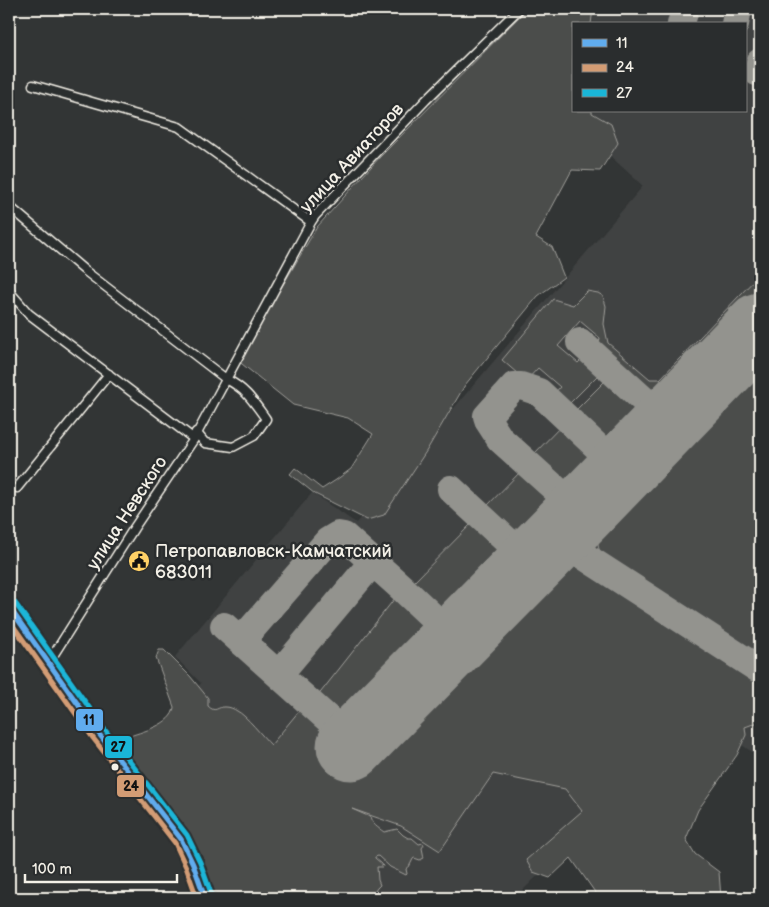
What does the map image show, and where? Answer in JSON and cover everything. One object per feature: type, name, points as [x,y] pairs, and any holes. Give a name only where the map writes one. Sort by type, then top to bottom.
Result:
[{"type":"street","name":"улица Авиаторов","points":[[226,379],[311,222],[426,100],[519,9]]},
{"type":"street","points":[[33,85],[179,127],[311,222]]},
{"type":"street","points":[[9,206],[84,270],[226,379],[239,386],[266,419],[254,436],[233,447],[205,443],[30,314],[9,291]]},
{"type":"street","points":[[17,488],[109,374]]},
{"type":"street","name":"улица Невского","points":[[49,662],[195,436],[226,379]]},
{"type":"street","points":[[9,607],[99,734],[181,839],[193,864],[205,898]]},
{"type":"shaded area","points":[[527,9],[593,9],[591,22],[572,22],[572,112],[592,112],[611,124],[618,143],[600,171],[572,170],[536,237],[552,247],[564,277],[538,296],[465,385],[427,450],[384,515],[367,520],[315,494],[290,474],[295,468],[322,489],[351,469],[373,434],[348,418],[293,405],[237,360],[317,227],[380,157]]},
{"type":"shaded area","points":[[546,9],[760,9],[760,757],[677,703],[615,799],[515,898],[245,898],[183,709],[201,683],[175,657],[312,493],[356,523],[643,186],[500,55]]},
{"type":"shaded area","points":[[760,274],[760,292],[655,401],[650,399],[600,354],[598,348],[600,338],[580,321],[558,346],[578,363],[585,356],[601,372],[566,407],[553,395],[560,387],[538,368],[526,381],[502,360],[553,299],[573,305],[587,291],[603,296],[606,306],[604,324],[608,343],[650,379],[660,379]]},
{"type":"shaded area","points":[[760,362],[760,656],[604,560],[598,544],[601,527]]},
{"type":"shaded area","points":[[610,376],[646,411],[609,449],[572,414]]},
{"type":"shaded area","points":[[565,422],[601,458],[568,491],[532,456]]},
{"type":"shaded area","points":[[523,469],[557,502],[518,541],[485,508]]},
{"type":"shaded area","points":[[473,522],[506,554],[445,616],[412,584]]},
{"type":"shaded area","points":[[563,561],[585,563],[760,678],[760,716],[756,723],[745,727],[746,735],[737,755],[698,810],[686,839],[695,854],[719,872],[721,898],[599,898],[571,858],[550,878],[533,872],[526,860],[582,811],[565,789],[493,774],[440,851],[401,826],[352,809],[370,817],[374,824],[384,832],[397,829],[408,838],[412,838],[419,844],[423,843],[424,845],[422,848],[424,858],[420,860],[414,858],[406,869],[406,875],[390,867],[378,856],[375,857],[383,867],[377,867],[380,885],[375,891],[378,896],[384,898],[215,898],[195,846],[122,750],[124,740],[127,737],[155,727],[168,719],[172,713],[174,707],[156,658],[159,650],[164,650],[190,676],[208,698],[208,706],[215,710],[223,707],[232,708],[241,713],[271,745],[304,705],[335,731],[368,763]]},
{"type":"shaded area","points":[[399,593],[434,627],[343,722],[317,697]]},
{"type":"taxiway","points":[[682,22],[685,9]]},
{"type":"taxiway","points":[[735,22],[738,9]]},
{"type":"taxiway","points":[[757,72],[760,62]]},
{"type":"taxiway","points":[[580,342],[668,422]]},
{"type":"taxiway","points":[[581,512],[500,439],[489,422],[487,416],[514,386],[521,386],[539,392],[622,470]]},
{"type":"taxiway","points":[[451,489],[531,563]]},
{"type":"taxiway","points":[[241,641],[328,541],[338,535],[344,536],[456,639]]},
{"type":"taxiway","points":[[556,538],[760,670]]},
{"type":"taxiway","points":[[279,674],[367,569],[378,566]]},
{"type":"taxiway","points":[[224,626],[355,743]]},
{"type":"runway","points":[[351,746],[760,327]]},
{"type":"transit line","name":"27","points":[[15,603],[105,730],[187,835],[200,862],[212,896]]},
{"type":"transit line","name":"11","points":[[9,607],[99,734],[181,839],[193,864],[205,898]]},
{"type":"transit line","name":"24","points":[[9,620],[93,738],[175,843],[197,898]]},
{"type":"place","name":"Петропавловск-Камчатский 683011","points":[[139,561]]}]
